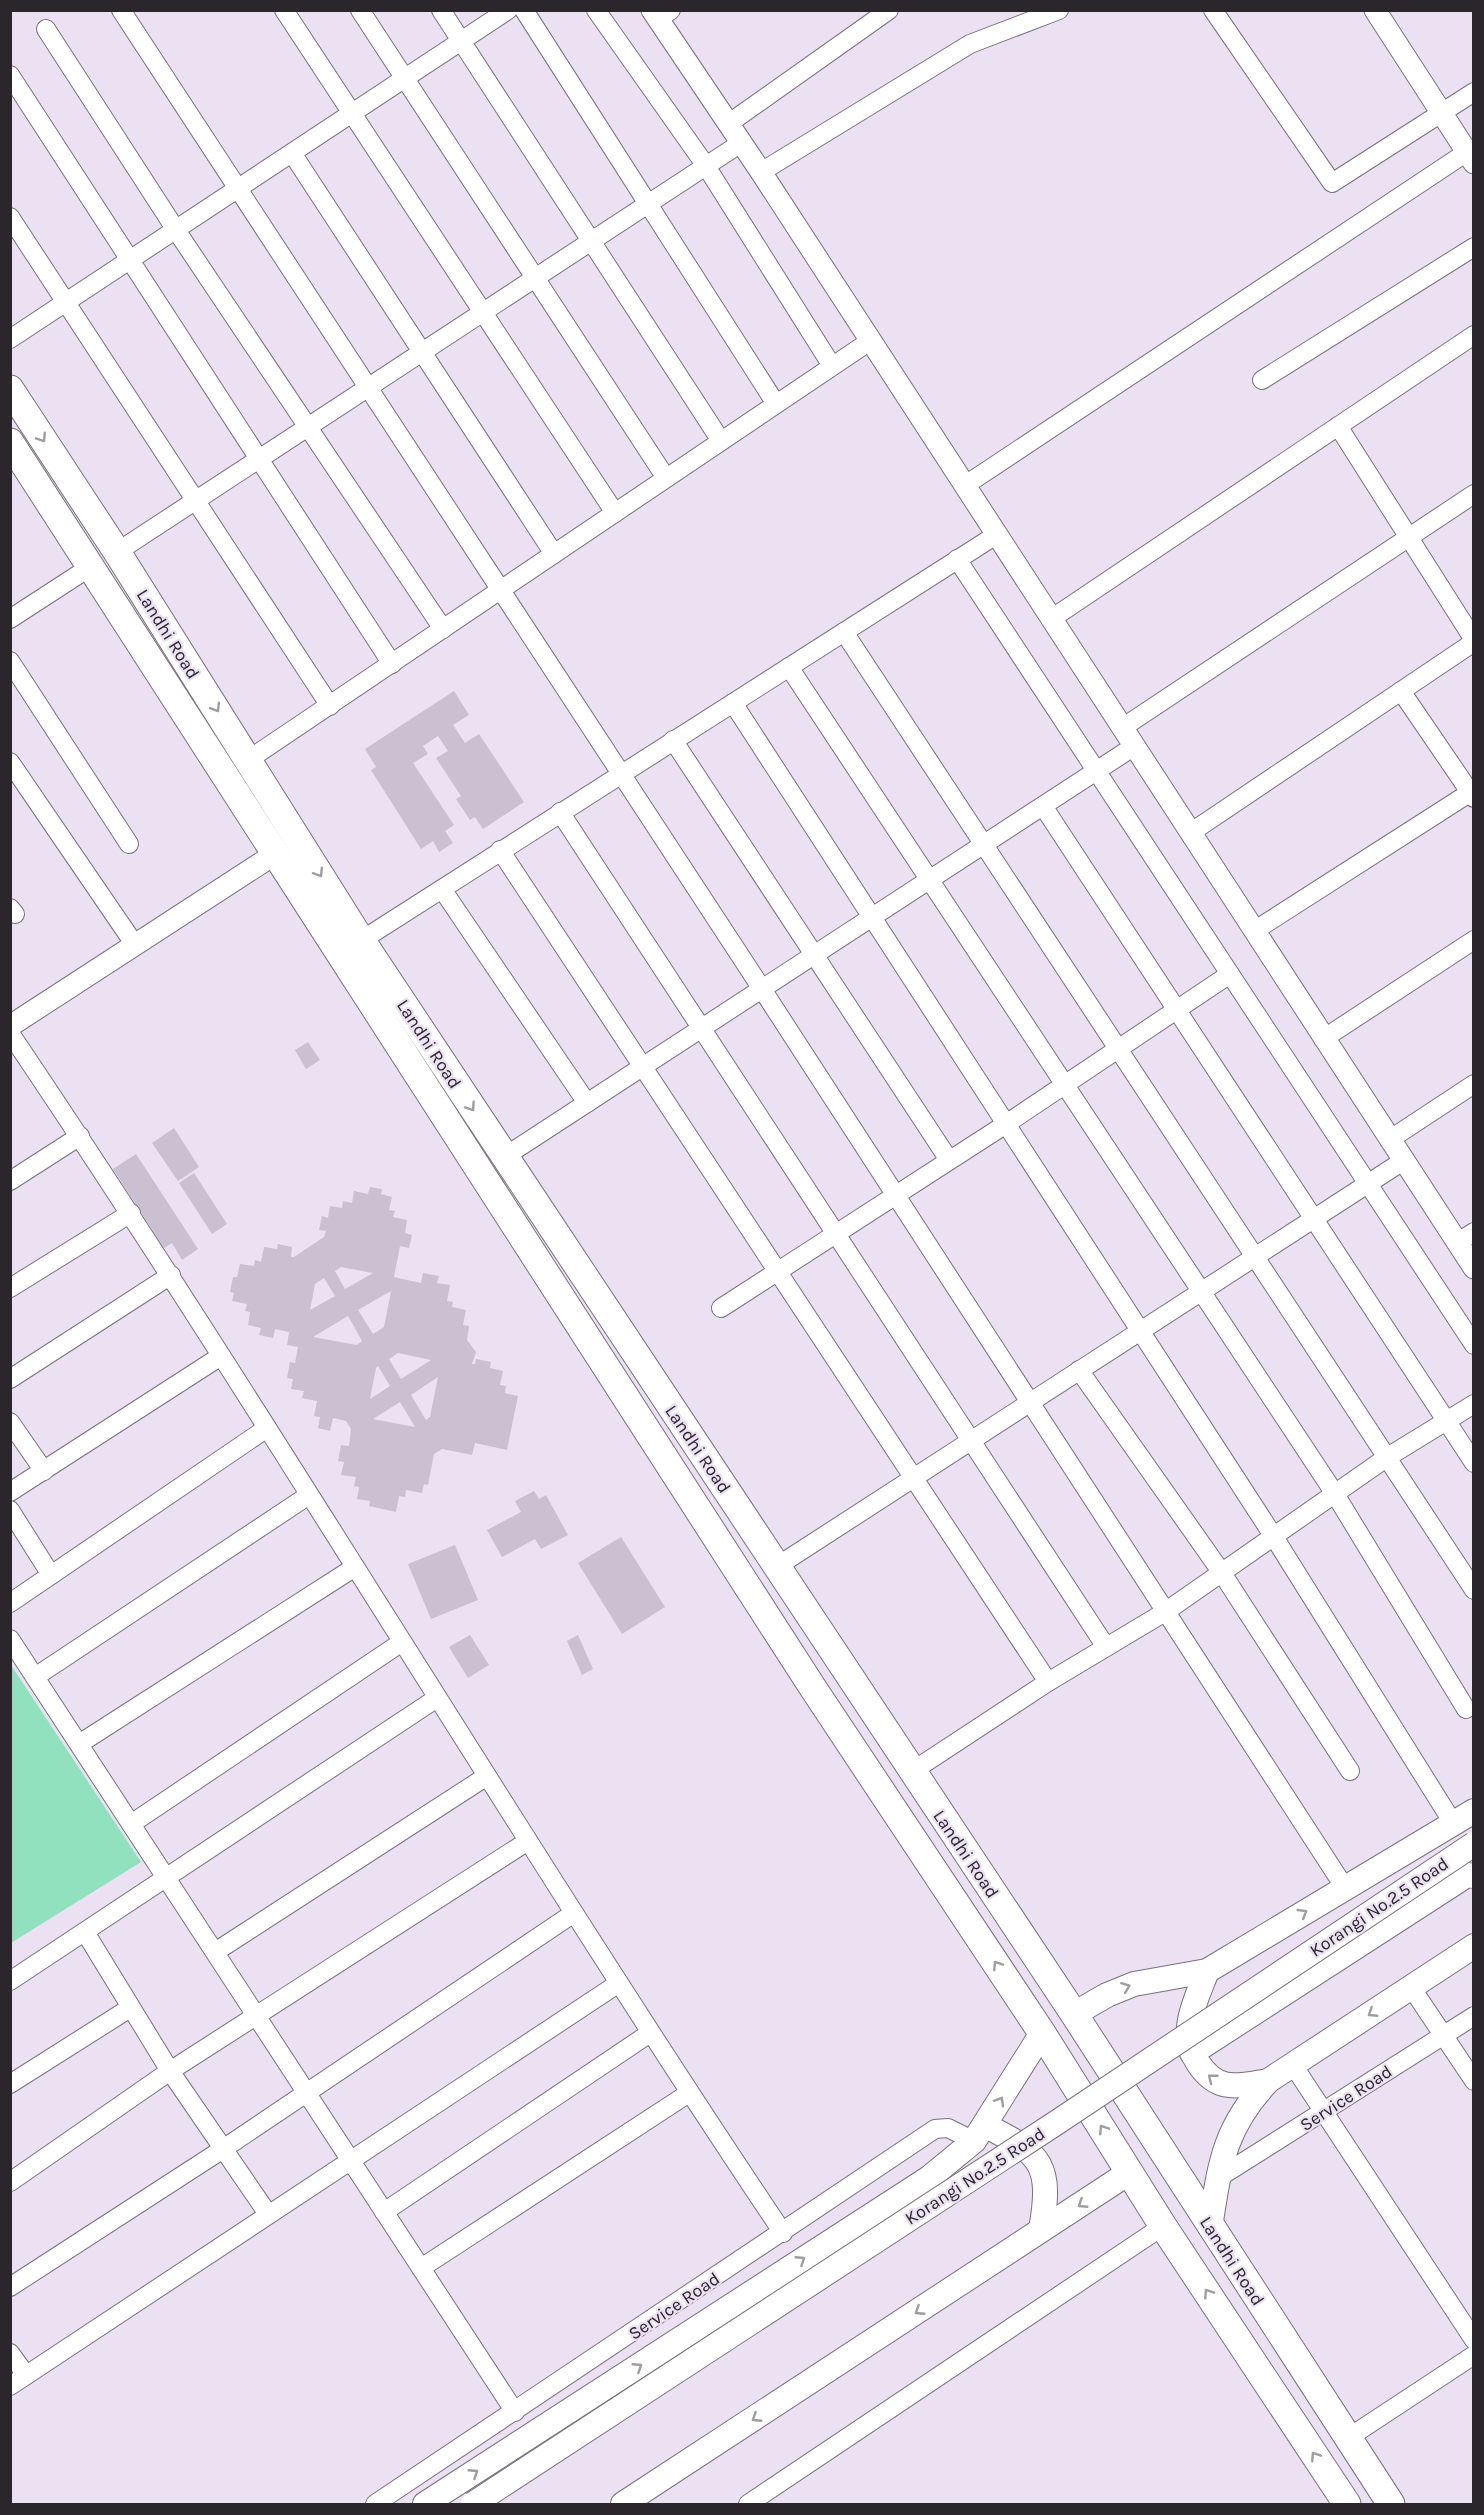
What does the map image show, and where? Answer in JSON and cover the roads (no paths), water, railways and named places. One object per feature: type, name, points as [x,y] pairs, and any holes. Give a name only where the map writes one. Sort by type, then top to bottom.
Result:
[{"type":"main road","name":"Landhi Road","points":[[10,389],[117,552],[362,940],[911,1772],[1074,2014],[1391,2505]]},
{"type":"main road","name":"Landhi Road","points":[[10,442],[813,1688],[1042,2033],[1163,2226],[1347,2505]]},
{"type":"main road","points":[[1074,2014],[1134,1983],[1207,1971],[1473,1811]]},
{"type":"main road","name":"Korangi No.2.5 Road","points":[[473,2505],[1056,2122],[1473,1844]]},
{"type":"main road","points":[[1192,2053],[1467,1875],[1473,1876]]},
{"type":"main road","points":[[1210,2227],[1223,2151],[1233,2125],[1248,2102],[1268,2081],[1473,1946]]},
{"type":"main road","points":[[1207,1971],[1189,2022],[1188,2041],[1192,2053],[1206,2074],[1221,2085],[1239,2086],[1268,2081]]},
{"type":"main road","points":[[425,2505],[929,2178],[980,2134],[1042,2033]]},
{"type":"main road","points":[[980,2134],[1017,2141],[1031,2152],[1041,2168],[1047,2198],[1041,2230]]},
{"type":"main road","points":[[639,2500],[1130,2172]]},
{"type":"street","points":[[121,10],[762,989],[1028,1403],[1345,1888]]},
{"type":"street","points":[[284,10],[615,513]]},
{"type":"street","points":[[360,10],[666,478]]},
{"type":"street","points":[[441,10],[722,441]]},
{"type":"street","points":[[10,339],[508,10]]},
{"type":"street","points":[[524,10],[776,404]]},
{"type":"street","points":[[596,10],[706,166],[832,366]]},
{"type":"street","points":[[728,124],[889,10]]},
{"type":"street","points":[[761,172],[970,44],[1059,10]]},
{"type":"street","points":[[1213,10],[1332,183],[1473,92]]},
{"type":"street","points":[[964,486],[1470,158],[1375,10]]},
{"type":"street","points":[[661,14],[728,124],[1389,1140],[1403,1161],[1465,1238],[1473,1268]]},
{"type":"street","points":[[46,29],[176,230],[443,630]]},
{"type":"street","points":[[10,75],[392,664]]},
{"type":"street","points":[[117,552],[741,143]]},
{"type":"street","points":[[292,153],[421,354],[554,554]]},
{"type":"street","points":[[10,217],[330,706]]},
{"type":"street","points":[[1262,380],[1473,247]]},
{"type":"street","points":[[1051,620],[1473,335]]},
{"type":"street","points":[[248,760],[870,341]]},
{"type":"street","points":[[1190,833],[1473,641],[1338,426]]},
{"type":"street","points":[[1122,728],[1473,494]]},
{"type":"street","points":[[362,940],[996,535]]},
{"type":"street","points":[[957,559],[1473,1345]]},
{"type":"street","points":[[10,619],[90,567]]},
{"type":"street","points":[[844,632],[1473,1590]]},
{"type":"street","points":[[10,661],[129,844]]},
{"type":"street","points":[[789,667],[1335,1494],[1466,1709]]},
{"type":"street","points":[[1254,932],[1472,793],[1401,691]]},
{"type":"street","points":[[733,703],[1274,1537],[1453,1823]]},
{"type":"street","points":[[673,740],[949,1160]]},
{"type":"street","points":[[504,1157],[1133,747]]},
{"type":"street","points":[[10,762],[135,945]]},
{"type":"street","points":[[1043,806],[1473,1463]]},
{"type":"street","points":[[560,812],[1106,1647]]},
{"type":"street","points":[[500,850],[1048,1682]]},
{"type":"street","points":[[10,1026],[275,854]]},
{"type":"street","points":[[442,889],[587,1103]]},
{"type":"street","points":[[1323,1039],[1473,940]]},
{"type":"street","points":[[721,1308],[1006,1124],[1230,974]]},
{"type":"street","points":[[10,1033],[171,1275],[650,2033],[783,2233]]},
{"type":"street","points":[[1389,1140],[1473,1084]]},
{"type":"street","points":[[10,1181],[80,1136]]},
{"type":"street","points":[[776,1567],[1403,1161]]},
{"type":"street","points":[[10,1288],[131,1213]]},
{"type":"street","points":[[10,1379],[171,1275]]},
{"type":"street","points":[[10,1492],[221,1356]]},
{"type":"street","points":[[1079,1370],[1221,1574],[1350,1771]]},
{"type":"street","points":[[911,1772],[1048,1682],[1165,1612],[1386,1458],[1473,1404]]},
{"type":"street","points":[[10,1422],[44,1471]]},
{"type":"street","points":[[10,1603],[267,1428]]},
{"type":"street","points":[[35,1677],[309,1495]]},
{"type":"street","points":[[10,1510],[51,1575]]},
{"type":"street","points":[[79,1744],[355,1567]]},
{"type":"street","points":[[10,1639],[514,2412]]},
{"type":"street","points":[[131,1824],[402,1642]]},
{"type":"street","points":[[10,1981],[437,1698]]},
{"type":"street","points":[[215,1953],[487,1776]]},
{"type":"street","points":[[10,2182],[170,2071],[528,1841]]},
{"type":"street","points":[[10,2287],[223,2149],[305,2091],[574,1913]]},
{"type":"street","points":[[85,1932],[170,2071],[268,2214]]},
{"type":"street","points":[[10,2385],[619,1983]]},
{"type":"street","points":[[1412,1987],[1473,2081]]},
{"type":"street","points":[[10,2084],[130,2008]]},
{"type":"street","name":"Service Road","points":[[1218,2178],[1324,2113],[1473,2016]]},
{"type":"street","points":[[384,2212],[650,2033]]},
{"type":"street","points":[[1293,2065],[1473,2340]]},
{"type":"street","points":[[420,2268],[689,2093]]},
{"type":"street","name":"Service Road","points":[[375,2505],[935,2129],[948,2128],[980,2134]]},
{"type":"street","points":[[748,2505],[1163,2226]]},
{"type":"street","points":[[10,2353],[26,2375]]},
{"type":"street","points":[[1348,2438],[1473,2355]]}]
